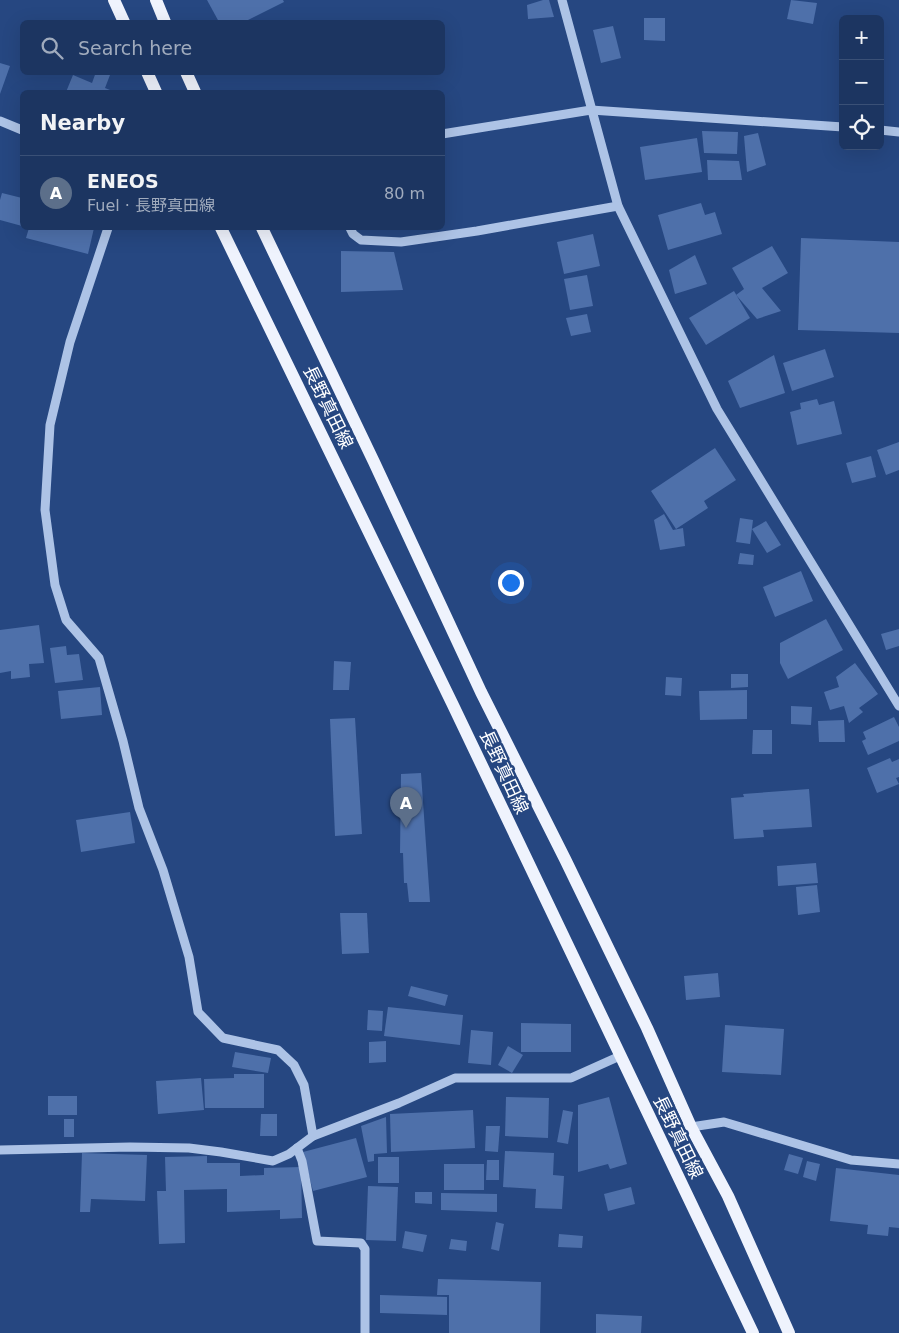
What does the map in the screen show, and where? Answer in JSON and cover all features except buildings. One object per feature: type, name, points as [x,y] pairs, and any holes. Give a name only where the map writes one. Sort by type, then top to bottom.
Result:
[{"type":"main road","points":[[114,0],[123,20]]},
{"type":"main road","points":[[156,0],[164,20]]},
{"type":"main road","points":[[148,75],[155,90]]},
{"type":"main road","points":[[188,75],[195,90]]},
{"type":"main road","name":"長野真田線","points":[[222,230],[448,694],[753,1333]]},
{"type":"main road","name":"長野真田線","points":[[263,230],[481,692],[647,1028],[691,1127],[728,1196],[789,1333]]},
{"type":"street","points":[[562,0],[618,206],[717,409],[899,706]]},
{"type":"street","points":[[445,134],[591,110],[839,127]]},
{"type":"street","points":[[0,121],[20,129]]},
{"type":"street","points":[[884,130],[899,132]]},
{"type":"street","points":[[351,230],[361,240],[401,242],[477,231],[618,206]]},
{"type":"street","points":[[107,230],[70,342],[50,425],[45,510],[55,585],[66,620],[99,658],[123,741],[139,808],[163,870],[189,957],[198,1012],[223,1038],[278,1050],[294,1065],[304,1085],[313,1136]]},
{"type":"street","points":[[0,1150],[130,1146],[188,1148],[273,1161],[297,1148],[313,1136],[399,1103],[455,1078],[571,1078],[620,1056]]},
{"type":"street","points":[[691,1127],[724,1122],[851,1160],[899,1164]]},
{"type":"street","points":[[297,1148],[302,1161],[317,1242],[361,1243],[365,1249],[365,1333]]},
{"type":"place","name":"ENEOS","points":[[406,828]]}]
